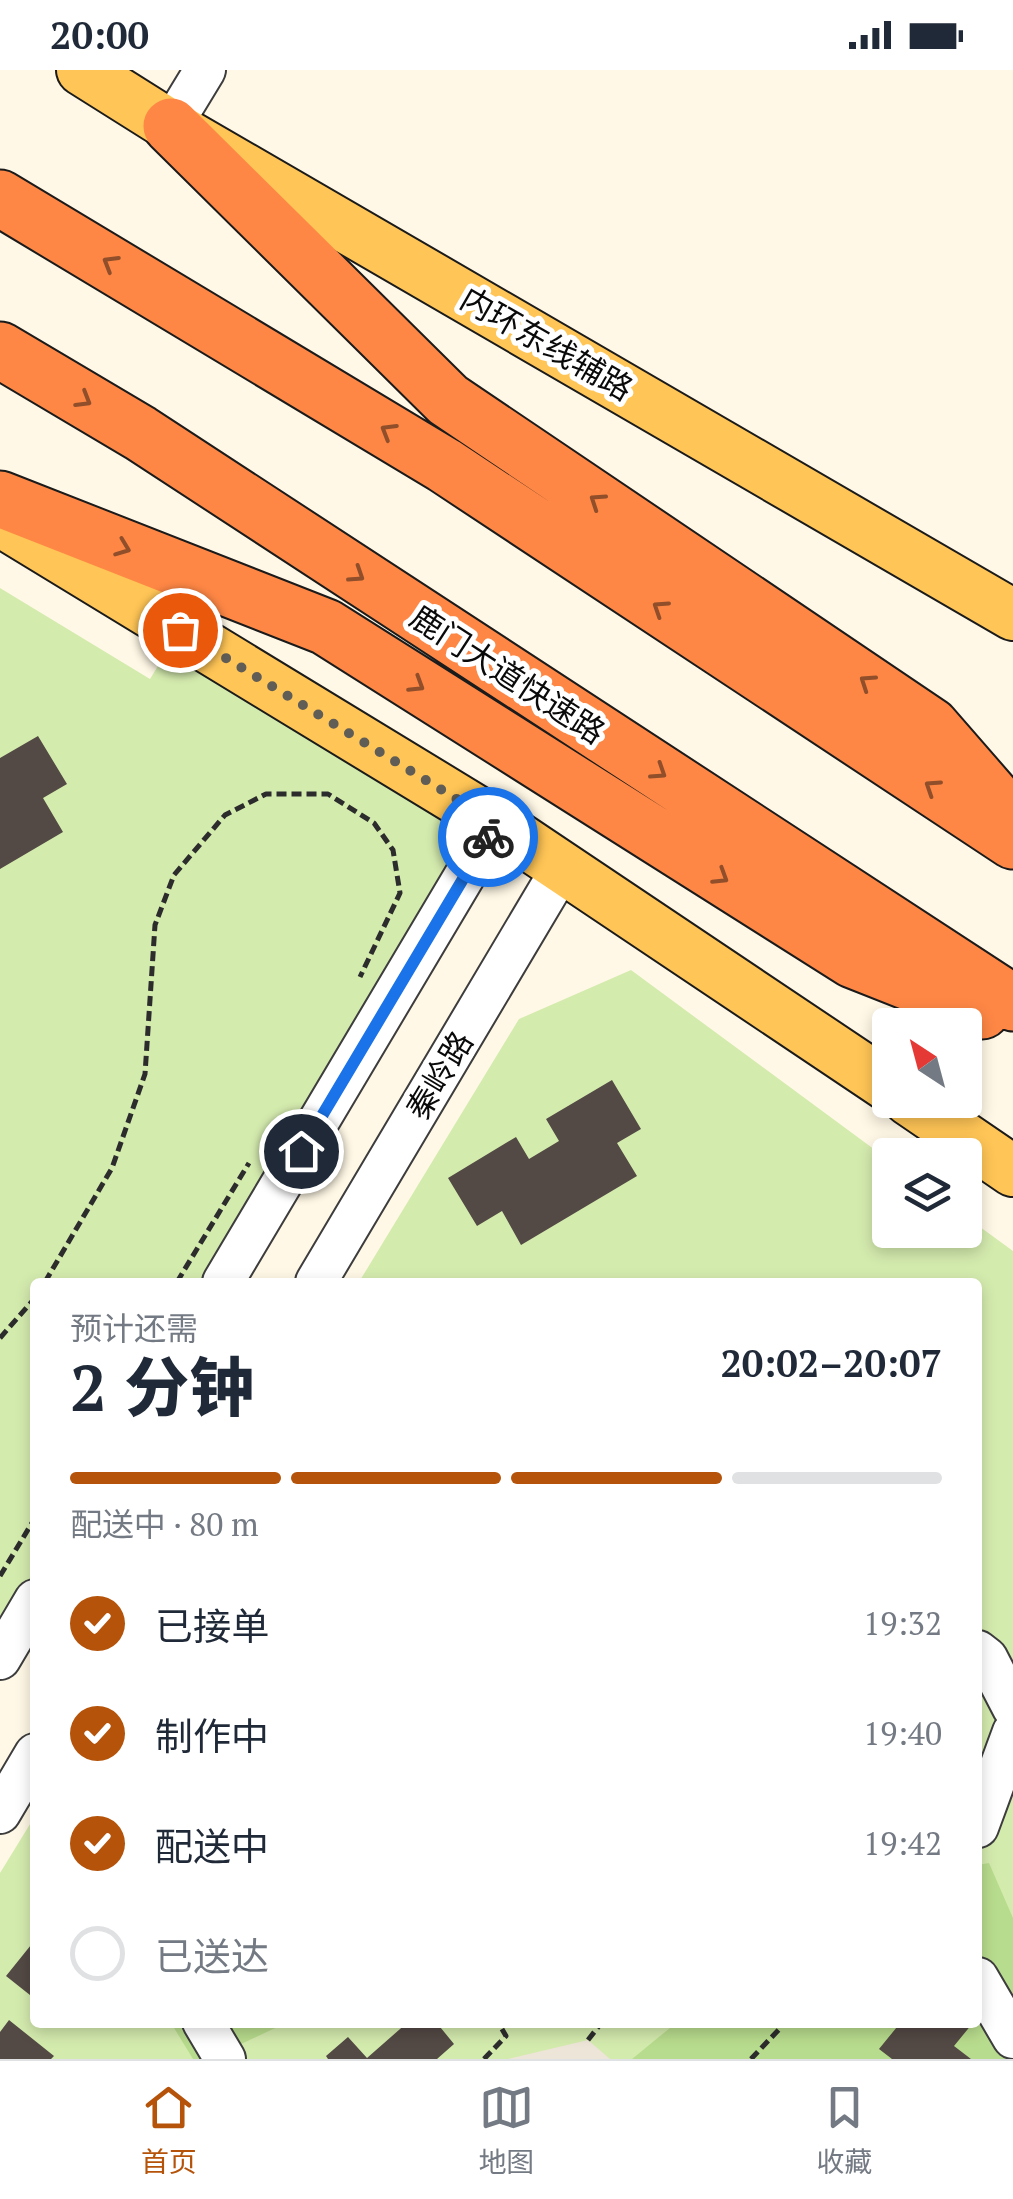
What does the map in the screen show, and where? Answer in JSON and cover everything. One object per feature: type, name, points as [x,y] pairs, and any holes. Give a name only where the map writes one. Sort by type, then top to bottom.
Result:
[{"type":"highway","points":[[171,126],[448,400],[931,726],[1013,820]]},
{"type":"highway","points":[[0,198],[444,466],[1013,841]]},
{"type":"highway","name":"鹿门大道快速路","points":[[0,350],[140,434],[1013,1003]]},
{"type":"highway","points":[[0,499],[326,627],[852,960],[1013,1024]]},
{"type":"main road","name":"内环东线辅路","points":[[82,70],[171,126],[1013,615]]},
{"type":"main road","points":[[0,520],[496,823],[872,1075]]},
{"type":"main road","points":[[935,1118],[1013,1171]]},
{"type":"street","points":[[171,126],[205,70]]},
{"type":"street","points":[[225,1278],[496,823]]},
{"type":"street","name":"秦岭路","points":[[318,1278],[562,868]]},
{"type":"street","points":[[0,1659],[30,1608]]},
{"type":"street","points":[[982,1654],[1013,1708]]},
{"type":"street","points":[[982,1816],[1013,1732]]},
{"type":"street","points":[[0,1812],[30,1762]]},
{"type":"street","points":[[982,1985],[1013,2038]]},
{"type":"street","points":[[207,2028],[225,2059]]},
{"type":"path","points":[[47,1278],[112,1168],[146,1074],[155,925],[174,875],[225,815],[266,794],[328,794],[374,823],[393,850],[400,892],[355,988]]},
{"type":"path","points":[[179,1278],[256,1152]]},
{"type":"path","points":[[0,1338],[30,1304]]},
{"type":"path","points":[[0,1576],[30,1526]]},
{"type":"path","points":[[484,2059],[506,2036],[501,2028]]},
{"type":"path","points":[[588,2040],[597,2028]]},
{"type":"path","points":[[751,2059],[780,2028]]},
{"type":"green space","points":[[0,588],[150,679],[180,630],[496,823],[225,1278],[30,1278],[30,1608],[0,1659]]},
{"type":"green space","points":[[631,970],[872,1148],[872,1248],[982,1248],[982,1228],[1013,1251],[1013,2059],[0,2059],[0,1873],[30,1824],[30,2028],[982,2028],[982,1278],[361,1278],[519,1019]]},
{"type":"green space","points":[[989,1863],[1013,1918],[1013,2059],[632,2059],[670,2028],[982,2028],[982,1864]]},
{"type":"green space","points":[[174,2028],[275,2028],[209,2059],[193,2059]]},
{"type":"shaded area","points":[[588,2040],[610,2059],[508,2059]]},
{"type":"building","points":[[38,736],[67,784],[43,798],[63,832],[0,869],[0,758]]},
{"type":"building","points":[[612,1080],[641,1129],[617,1143],[637,1176],[521,1245],[502,1211],[477,1226],[448,1178],[516,1137],[529,1159],[559,1141],[546,1119]]},
{"type":"building","points":[[30,1946],[30,1995],[6,1976]]},
{"type":"building","points":[[9,2020],[54,2056],[0,2059],[0,2032]]},
{"type":"building","points":[[401,2028],[441,2028],[454,2044],[437,2059],[328,2059],[326,2056],[348,2037],[367,2058]]},
{"type":"building","points":[[896,2028],[969,2028],[954,2046],[971,2059],[892,2059],[879,2049]]},
{"type":"way so far","points":[[180,630],[496,823],[488,837]]},
{"type":"route","points":[[301,1151],[488,837]]}]
